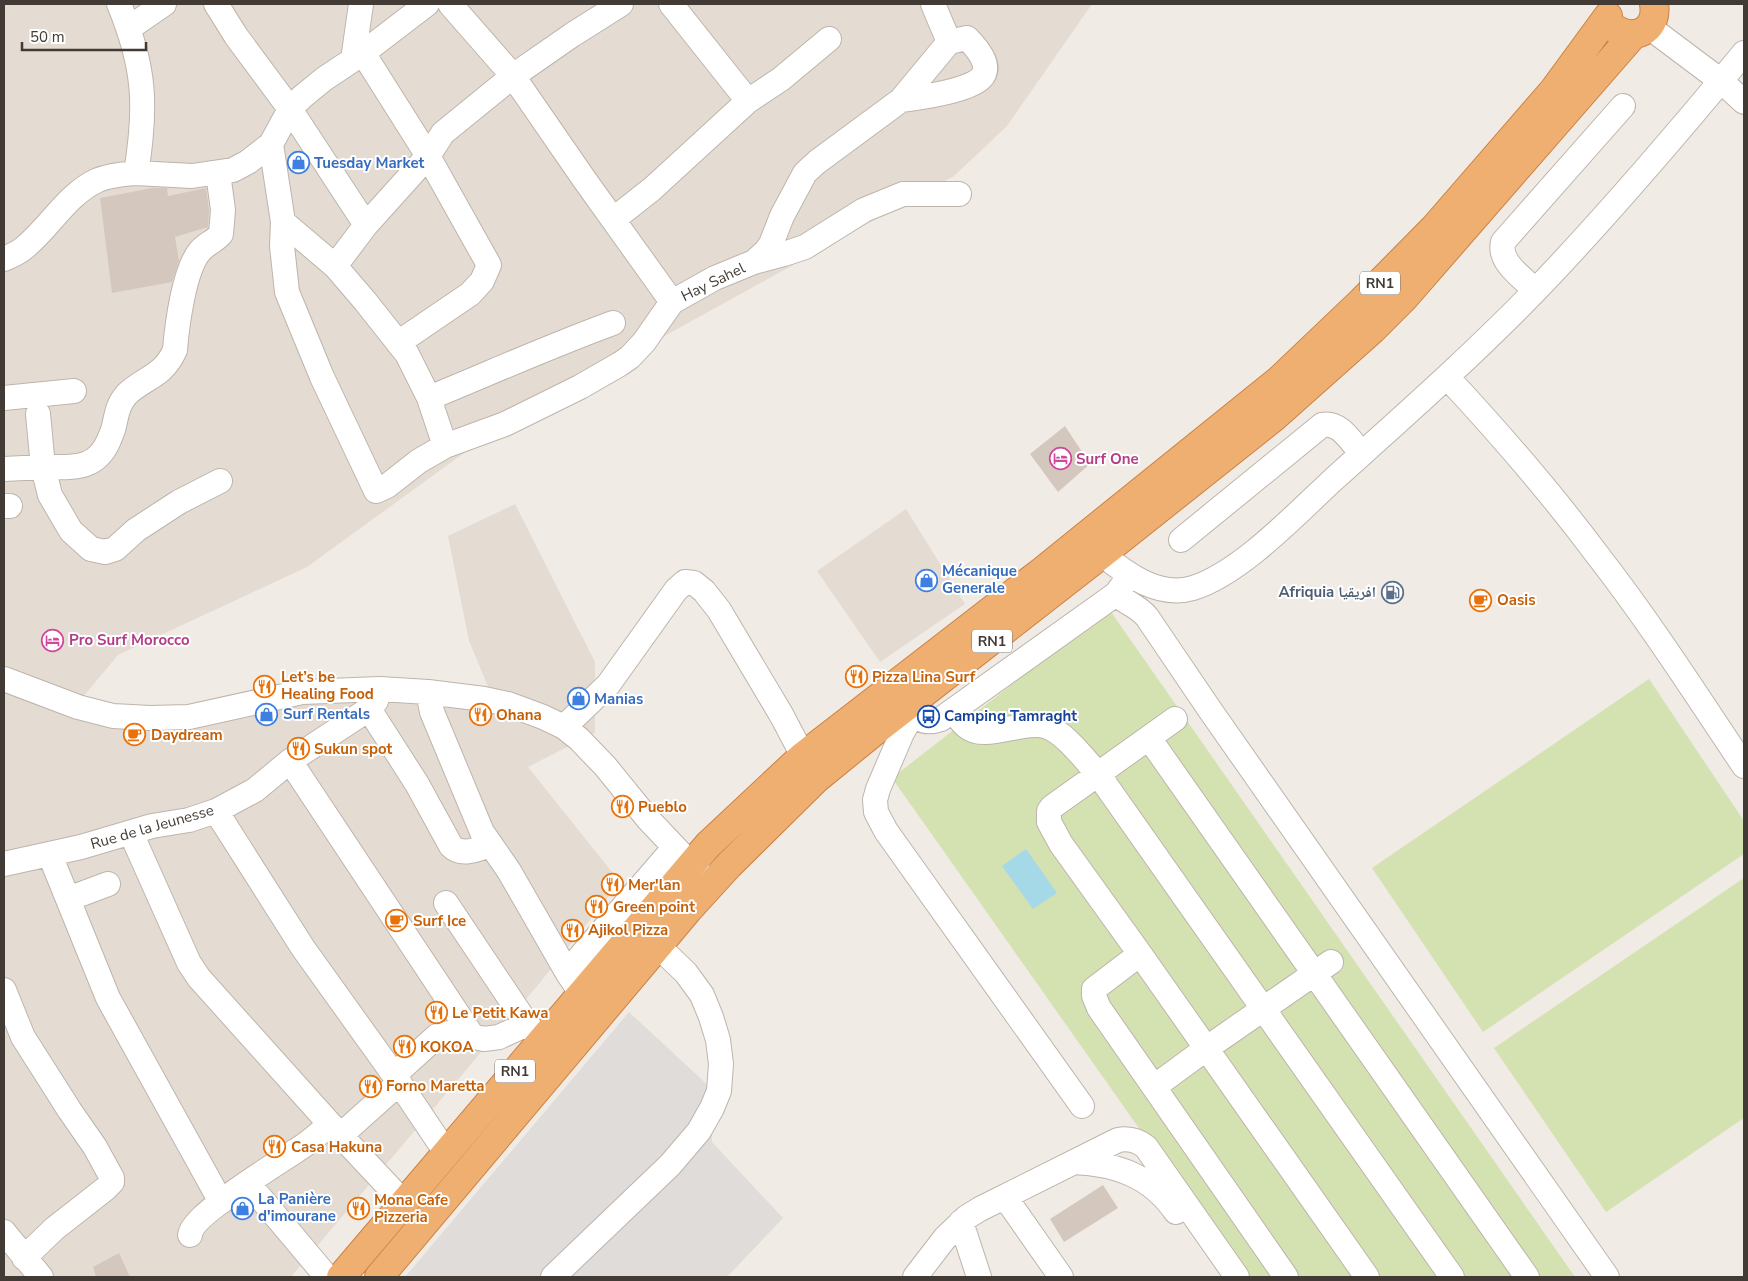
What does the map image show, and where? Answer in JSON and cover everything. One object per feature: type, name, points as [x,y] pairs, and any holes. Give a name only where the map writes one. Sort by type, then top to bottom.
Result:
[{"type":"highway","name":"RN1","points":[[1609,10],[1612,24],[1626,34],[1651,16]]},
{"type":"highway","name":"RN1","points":[[379,1277],[711,884],[816,779],[875,731],[1041,572],[1278,381],[1361,302],[1435,227],[1553,90],[1609,10]]},
{"type":"highway","name":"RN1","points":[[342,1277],[447,1154],[534,1032],[682,857],[708,845],[803,756],[904,703],[1102,554],[1273,418],[1373,329],[1404,298],[1651,16]]},
{"type":"street","points":[[119,4],[129,28],[140,69],[143,89],[143,124],[136,173]]},
{"type":"street","points":[[129,28],[164,4]]},
{"type":"street","points":[[216,4],[236,36],[290,109],[366,225]]},
{"type":"street","points":[[361,4],[358,56],[428,156],[489,265],[482,281],[470,294],[398,342]]},
{"type":"street","points":[[4,259],[23,249],[53,216],[86,187],[99,180],[136,173],[192,176],[233,170],[241,166],[271,144],[290,109],[324,79],[428,4]]},
{"type":"street","name":"Hay Sahel","points":[[450,4],[513,76],[672,302],[715,278],[754,262],[766,251],[805,173],[901,100],[949,42]]},
{"type":"street","points":[[335,266],[366,225],[428,156],[443,133],[513,76],[621,4]]},
{"type":"street","points":[[671,4],[748,101]]},
{"type":"street","points":[[901,100],[950,92],[976,82],[982,78],[985,69],[984,61],[967,38],[949,42],[933,4]]},
{"type":"street","points":[[1651,16],[1744,102]]},
{"type":"street","points":[[614,219],[652,189],[748,101],[781,79],[829,39]]},
{"type":"street","points":[[904,703],[926,722],[941,720],[1123,584],[1146,584],[1168,590],[1191,588],[1212,580],[1253,552],[1447,378],[1535,290],[1682,130],[1744,53]]},
{"type":"street","points":[[1535,290],[1505,260],[1502,248],[1503,242],[1622,106]]},
{"type":"street","points":[[271,144],[283,222],[282,246],[286,282],[290,298],[322,377],[376,491],[387,486],[419,461],[445,446],[505,424],[580,387],[620,364],[630,357],[644,342],[672,302]]},
{"type":"street","points":[[4,469],[81,466],[99,457],[114,428],[118,408],[122,400],[165,366],[171,358],[174,350],[183,292],[194,261],[198,252],[221,234],[223,210],[218,173]]},
{"type":"street","points":[[754,262],[805,246],[864,210],[903,194],[958,194]]},
{"type":"street","points":[[283,222],[335,266],[398,342],[418,374],[429,398],[445,446]]},
{"type":"street","points":[[429,398],[524,360],[558,343],[613,323]]},
{"type":"street","points":[[1447,378],[1514,450],[1594,550],[1744,766]]},
{"type":"street","points":[[4,398],[74,391]]},
{"type":"street","points":[[38,414],[43,467],[50,495],[71,531],[91,549],[105,552],[116,549],[136,530],[180,502],[220,481]]},
{"type":"street","points":[[1181,540],[1322,425],[1328,424],[1340,428],[1362,454]]},
{"type":"street","points":[[1102,554],[1121,570],[1123,600],[1135,606],[1147,617],[1227,735],[1607,1277]]},
{"type":"street","points":[[564,727],[608,684],[676,590],[685,582],[694,583],[704,591],[719,610],[782,716],[803,756]]},
{"type":"street","points":[[4,679],[78,707],[113,716],[150,718],[189,717],[302,692],[380,688],[428,692],[508,704],[543,716],[564,727],[579,738],[682,857],[711,884]]},
{"type":"street","name":"Rue de la Jeunesse","points":[[4,862],[50,855],[152,826],[189,820],[216,811],[255,790],[290,761],[369,709],[376,701],[380,688]]},
{"type":"street","points":[[428,692],[432,712],[463,791],[482,832],[513,879],[575,983]]},
{"type":"street","points":[[904,703],[902,733],[878,789],[875,800],[876,812],[886,831],[1082,1106]]},
{"type":"street","points":[[369,709],[417,784],[451,846],[455,850],[463,852],[490,845]]},
{"type":"street","points":[[953,711],[966,726],[987,732],[1036,724],[1049,728],[1063,737],[1098,774],[1452,1277]]},
{"type":"street","points":[[1175,719],[1052,807],[1049,811],[1049,822],[1061,844],[1367,1277]]},
{"type":"street","points":[[1148,738],[1322,968],[1527,1277]]},
{"type":"street","points":[[290,761],[473,1037]]},
{"type":"street","points":[[216,811],[303,948],[447,1154]]},
{"type":"street","points":[[131,833],[189,963],[200,978],[404,1203]]},
{"type":"street","points":[[50,855],[108,998],[220,1202]]},
{"type":"street","points":[[68,899],[108,884]]},
{"type":"street","points":[[190,1235],[194,1225],[220,1202],[268,1168],[336,1130],[396,1079],[437,1036],[450,1033],[484,1039],[534,1032],[446,903]]},
{"type":"street","points":[[553,1277],[670,1165],[699,1131],[719,1091],[721,1064],[718,1040],[711,1017],[702,996],[686,973],[658,946]]},
{"type":"street","points":[[1140,954],[1100,983],[1094,990],[1094,996],[1099,1008],[1286,1277]]},
{"type":"street","points":[[1154,1087],[1322,968]]},
{"type":"street","points":[[4,990],[23,1037],[70,1111],[95,1146],[110,1173],[112,1182],[54,1229],[24,1258]]},
{"type":"street","points":[[915,1277],[945,1238],[980,1209],[1118,1140],[1130,1139],[1146,1147],[1237,1277]]},
{"type":"street","points":[[1074,1162],[1116,1167],[1152,1186],[1167,1200],[1221,1277]]},
{"type":"street","points":[[248,1183],[327,1277]]},
{"type":"street","points":[[1005,1197],[1062,1277]]},
{"type":"street","points":[[962,1222],[979,1277]]},
{"type":"street","points":[[4,1232],[41,1277]]},
{"type":"shaded area","points":[[4,4],[1092,4],[1007,126],[954,176],[500,427],[307,567],[118,655],[78,703],[174,717],[318,679],[494,701],[469,641],[448,536],[515,504],[595,662],[595,733],[528,767],[620,882],[538,985],[291,1277],[4,1277]]},
{"type":"shaded area","points":[[906,509],[965,604],[880,662],[817,571]]},
{"type":"shaded area","points":[[629,1012],[712,1089],[712,1142],[783,1218],[727,1277],[405,1277]]},
{"type":"green space","points":[[1109,609],[1575,1277],[1244,1277],[892,778]]},
{"type":"green space","points":[[1649,679],[1744,821],[1744,854],[1483,1032],[1372,868]]},
{"type":"green space","points":[[1744,878],[1744,1118],[1606,1212],[1494,1048]]},
{"type":"water","points":[[1026,849],[1057,893],[1033,909],[1002,866]]},
{"type":"building","points":[[152,188],[167,188],[168,196],[206,188],[209,210],[208,227],[175,237],[179,261],[172,282],[112,293],[100,198]]},
{"type":"building","name":"Surf One","points":[[1065,426],[1090,464],[1058,492],[1030,454]]},
{"type":"building","points":[[1103,1185],[1118,1208],[1064,1242],[1050,1219]]},
{"type":"building","points":[[119,1253],[130,1277],[96,1277],[93,1267]]},
{"type":"place","name":"Tuesday Market","points":[[298,163]]},
{"type":"place","name":"Surf One","points":[[1060,459]]},
{"type":"place","name":"Mécanique Generale","points":[[926,580]]},
{"type":"place","name":"Afriquia افريقيا","points":[[1392,592]]},
{"type":"place","name":"Oasis","points":[[1481,600]]},
{"type":"place","name":"Pro Surf Morocco","points":[[53,640]]},
{"type":"place","name":"Pizza Lina Surf","points":[[856,677]]},
{"type":"place","name":"Let’s be Healing Food","points":[[265,686]]},
{"type":"place","name":"Manias","points":[[578,699]]},
{"type":"place","name":"Surf Rentals","points":[[267,714]]},
{"type":"place","name":"Ohana","points":[[480,715]]},
{"type":"place","name":"Camping Tamraght","points":[[928,716]]},
{"type":"place","name":"Daydream","points":[[135,735]]},
{"type":"place","name":"Sukun spot","points":[[298,749]]},
{"type":"place","name":"Pueblo","points":[[622,807]]},
{"type":"place","name":"Mer'lan","points":[[612,885]]},
{"type":"place","name":"Green point","points":[[597,907]]},
{"type":"place","name":"Surf Ice","points":[[397,921]]},
{"type":"place","name":"Ajikol Pizza","points":[[572,930]]},
{"type":"place","name":"Le Petit Kawa","points":[[436,1013]]},
{"type":"place","name":"KOKOA","points":[[404,1047]]},
{"type":"place","name":"Forno Maretta","points":[[370,1086]]},
{"type":"place","name":"Casa Hakuna","points":[[275,1147]]},
{"type":"place","name":"La Panière d'imourane","points":[[242,1208]]},
{"type":"place","name":"Mona Cafe Pizzeria","points":[[358,1209]]}]
